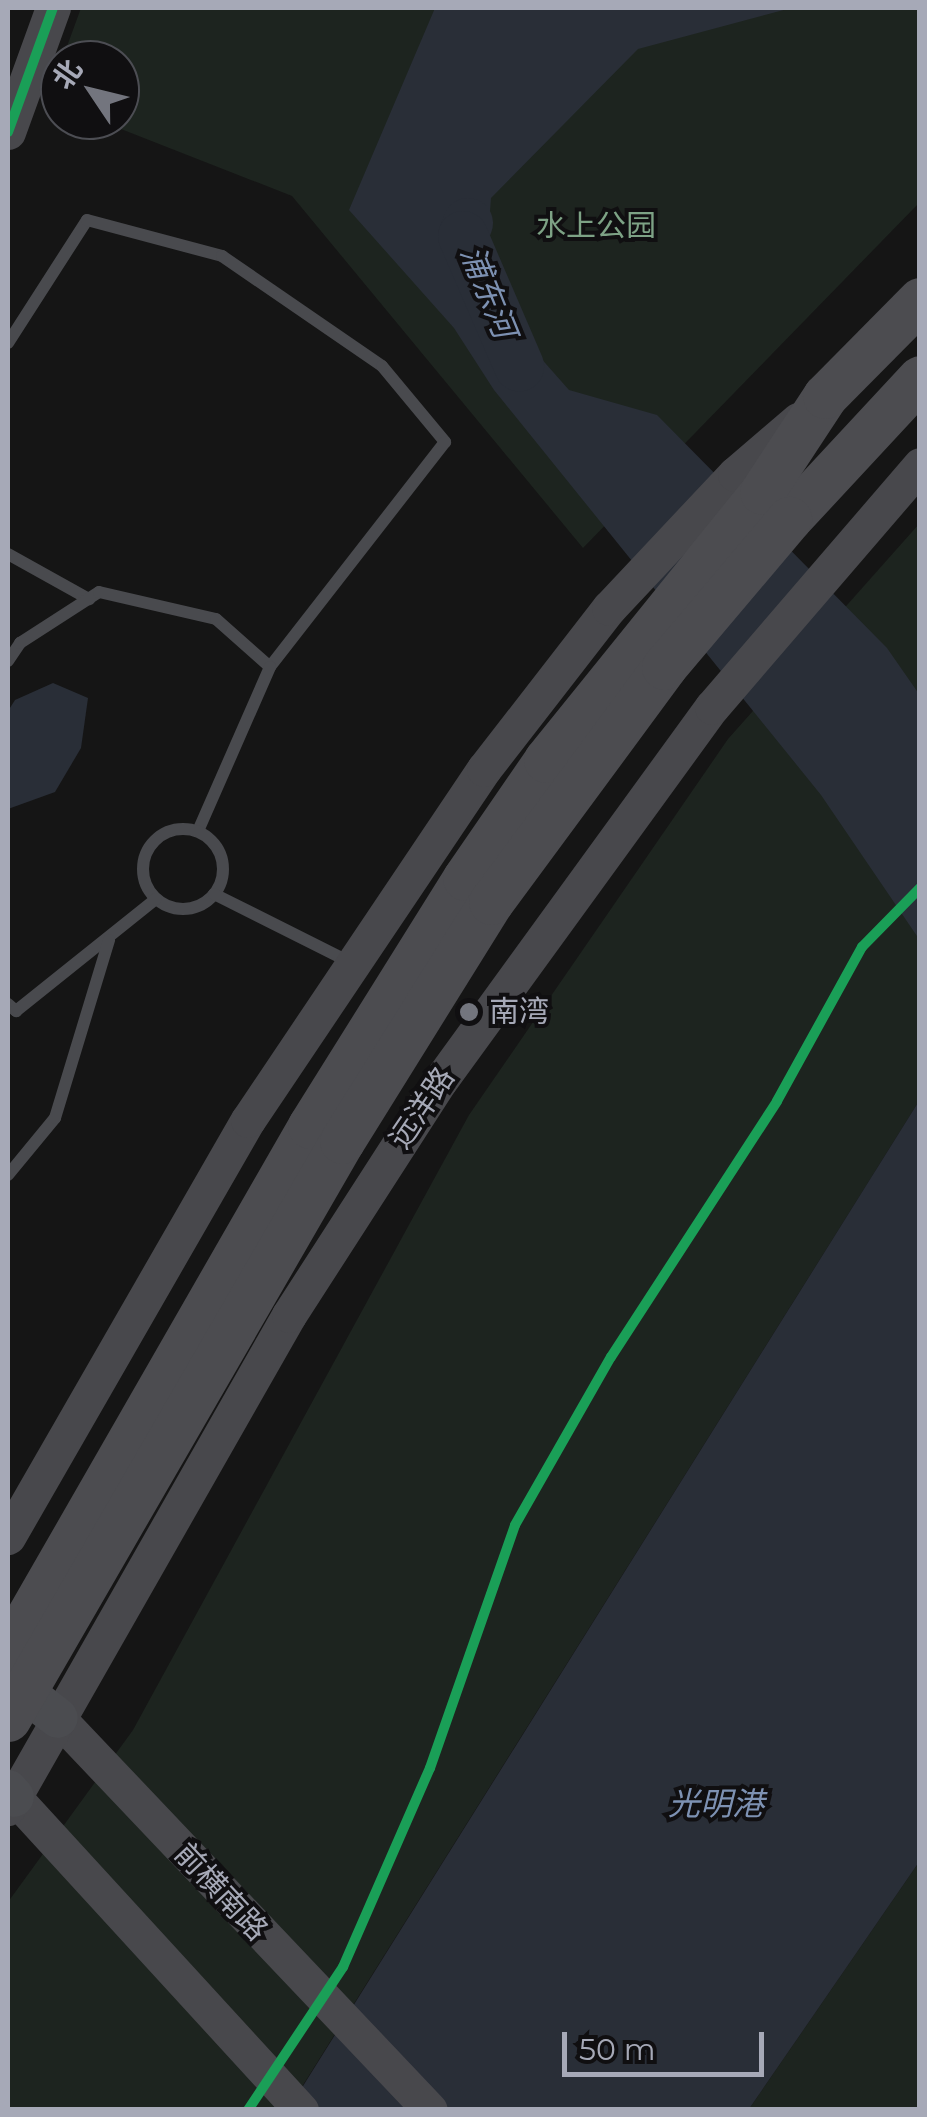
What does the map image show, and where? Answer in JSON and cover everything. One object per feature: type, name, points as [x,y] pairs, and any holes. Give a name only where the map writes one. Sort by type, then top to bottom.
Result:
[{"type":"highway","points":[[8,1719],[342,1140],[491,902],[664,667],[762,495],[825,396],[920,300]]},
{"type":"highway","points":[[8,1652],[382,1005],[546,760],[762,495],[920,378]]},
{"type":"main road","points":[[8,132],[54,8]]},
{"type":"main road","name":"远洋路","points":[[10,1798],[366,1191],[529,952],[712,707],[829,566],[920,465]]},
{"type":"main road","points":[[8,1537],[66,1428],[248,1120],[350,962],[484,769],[609,608],[762,495]]},
{"type":"main road","points":[[8,1480],[66,1428]]},
{"type":"main road","name":"前横南路","points":[[8,1678],[58,1718],[430,2110]]},
{"type":"main road","points":[[10,1798],[301,2110]]},
{"type":"lane","points":[[8,343],[87,220],[222,256],[382,366],[445,442],[270,666],[198,831]]},
{"type":"lane","points":[[8,554],[88,599]]},
{"type":"lane","points":[[8,661],[20,643],[100,592],[216,619],[270,666]]},
{"type":"lane","points":[[198,831],[222,858],[214,894]]},
{"type":"lane","points":[[198,831],[161,834],[145,853],[143,878],[156,899],[180,909],[214,894]]},
{"type":"lane","points":[[214,894],[350,962]]},
{"type":"lane","points":[[10,1012],[109,940],[156,899]]},
{"type":"lane","points":[[8,1175],[55,1118],[109,940]]},
{"type":"green space","name":"水上公园","points":[[81,8],[919,8],[919,203],[583,548],[292,196],[140,136],[140,40],[69,40]]},
{"type":"green space","points":[[919,524],[919,1101],[288,2109],[8,2110],[8,1902],[133,1730],[469,1115],[728,739]]},
{"type":"green space","points":[[919,1862],[919,2109],[749,2109]]},
{"type":"water","points":[[435,8],[791,8],[638,49],[491,198],[484,294],[569,390],[657,415],[887,648],[919,694],[919,939],[821,795],[494,390],[454,328],[349,210]]},
{"type":"water","points":[[53,683],[88,698],[81,748],[55,792],[8,809],[8,711],[15,700]]},
{"type":"water","name":"光明港","points":[[919,1101],[919,1862],[749,2109],[288,2110]]},
{"type":"waterway","name":"浦东河","points":[[468,223],[463,236],[519,366]]},
{"type":"cycle path","points":[[8,132],[53,8]]},
{"type":"cycle path","points":[[248,2110],[343,1967],[430,1768],[515,1525],[611,1357],[777,1101],[862,947],[920,888]]},
{"type":"place","name":"南湾","points":[[469,1012]]}]
